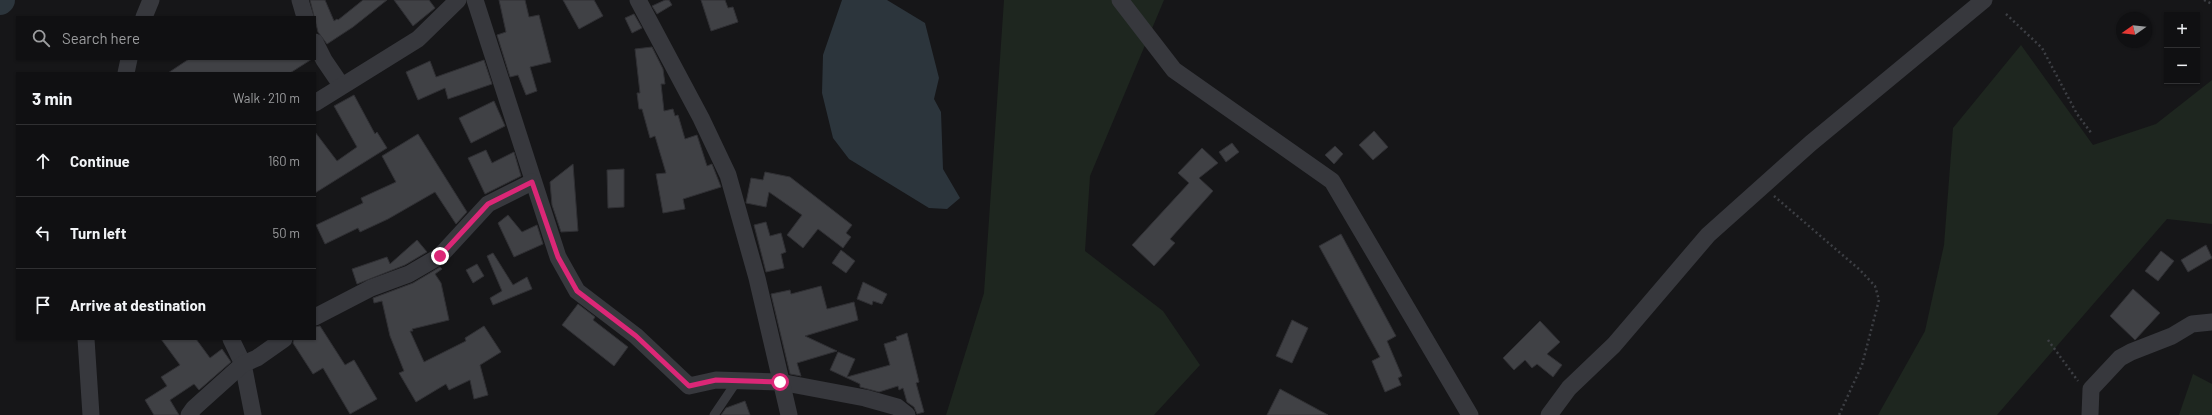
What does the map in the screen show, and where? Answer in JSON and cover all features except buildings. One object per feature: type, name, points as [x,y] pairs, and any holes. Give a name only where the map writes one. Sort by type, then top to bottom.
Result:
[{"type":"street","points":[[144,16],[151,0]]},
{"type":"street","points":[[300,0],[304,16]]},
{"type":"street","points":[[316,103],[342,85],[418,39],[458,0]]},
{"type":"street","points":[[475,0],[532,182],[558,257],[577,291],[636,336],[689,386],[716,380],[780,382],[865,398],[897,407],[907,415]]},
{"type":"street","points":[[638,0],[701,118],[728,176],[756,278],[788,415]]},
{"type":"street","points":[[1120,0],[1174,70],[1332,182],[1470,415]]},
{"type":"street","points":[[1549,415],[1569,388],[1614,345],[1708,235],[1811,143],[1984,0]]},
{"type":"street","points":[[316,44],[324,60],[342,85]]},
{"type":"street","points":[[126,72],[129,60]]},
{"type":"street","points":[[316,317],[371,288],[409,274],[440,256],[488,204],[532,182]]},
{"type":"street","points":[[2090,415],[2091,390],[2120,358],[2131,352],[2172,336],[2192,324],[2212,322]]},
{"type":"street","points":[[86,340],[91,415]]},
{"type":"street","points":[[231,340],[243,364],[253,415]]},
{"type":"street","points":[[189,415],[194,408],[243,364],[257,358],[283,340]]},
{"type":"lane","points":[[714,415],[737,381]]},
{"type":"path","points":[[2204,0],[2212,4]]},
{"type":"path","points":[[2006,14],[2042,48],[2077,114],[2092,134]]},
{"type":"path","points":[[1763,186],[1860,270],[1875,286],[1879,300],[1862,365],[1839,415]]},
{"type":"path","points":[[2048,340],[2081,385],[2091,390]]},
{"type":"shaded area","points":[[842,0],[887,0],[925,23],[939,78],[934,99],[941,112],[943,169],[960,198],[947,209],[929,208],[849,159],[833,138],[822,93],[823,55]]},
{"type":"shaded area","points":[[1004,0],[1164,0],[1090,176],[1085,251],[1163,311],[1200,365],[1154,415],[946,415],[984,293]]},
{"type":"shaded area","points":[[2021,45],[2093,145],[2156,124],[2212,80],[2212,224],[2167,219],[1997,415],[1878,415],[1925,331],[1944,245],[1953,128]]},
{"type":"shaded area","points":[[2193,374],[2212,384],[2212,415],[2179,415]]},
{"type":"route","points":[[440,256],[488,204],[532,182],[558,257],[577,291],[636,336],[689,386],[716,380],[780,382]]}]
